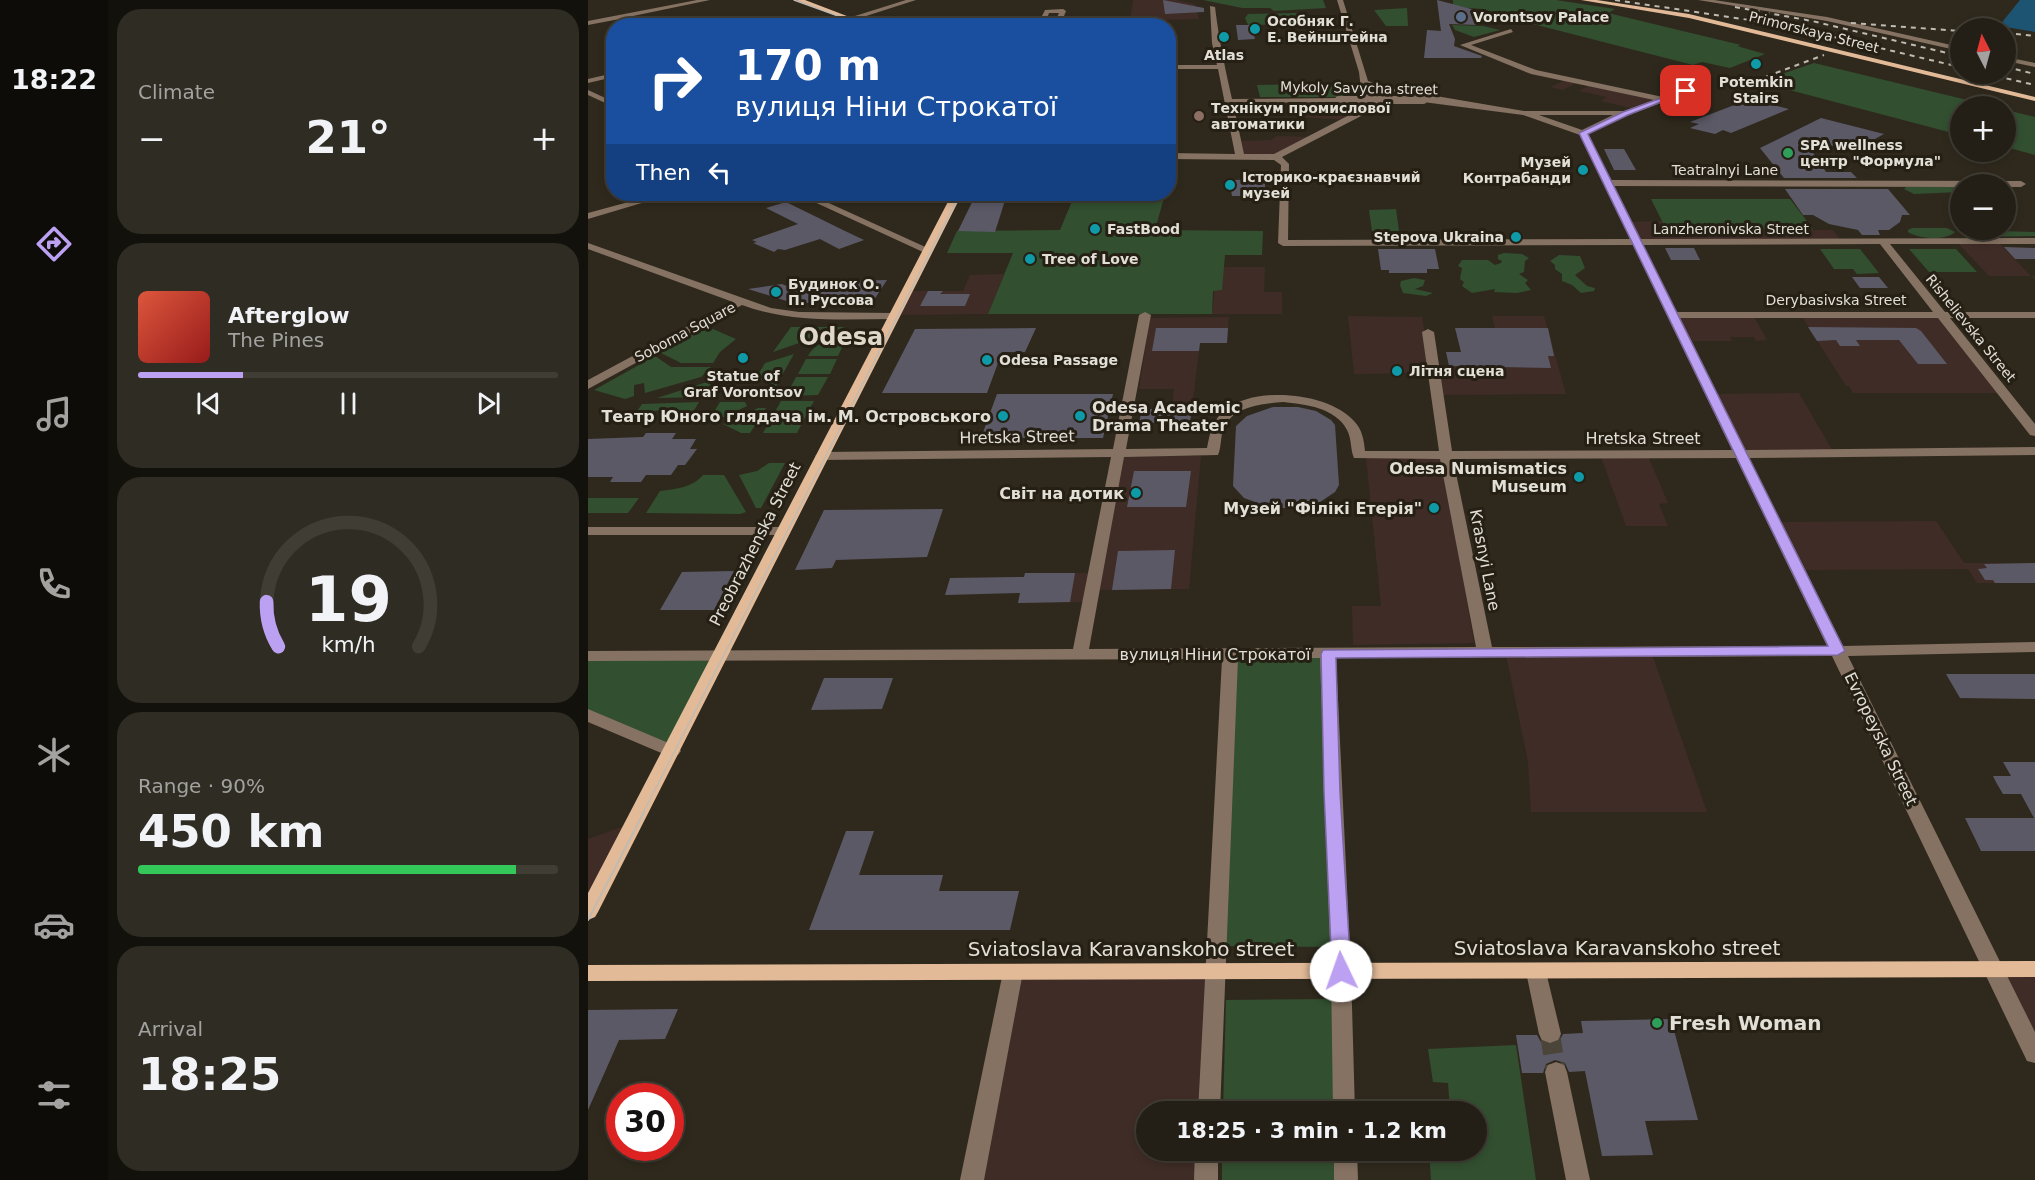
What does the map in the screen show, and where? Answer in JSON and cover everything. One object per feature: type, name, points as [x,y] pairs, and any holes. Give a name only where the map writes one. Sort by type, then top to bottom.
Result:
[{"type":"main road","points":[[799,0],[850,18]]},
{"type":"main road","name":"Primorskaya Street","points":[[1584,0],[1682,14],[2035,99]]},
{"type":"main road","name":"Preobrazhenska Street","points":[[588,912],[953,201]]},
{"type":"main road","name":"Sviatoslava Karavanskoho street","points":[[588,973],[2035,969]]},
{"type":"street","points":[[616,18],[708,0]]},
{"type":"street","points":[[856,18],[913,0]]},
{"type":"street","points":[[1176,156],[1276,157],[1362,112],[1366,106],[1366,83],[1340,0]]},
{"type":"street","points":[[1701,0],[1807,16],[1950,47]]},
{"type":"street","points":[[1212,7],[1213,28],[1240,155]]},
{"type":"street","points":[[1044,18],[1047,11],[1063,11],[1060,18]]},
{"type":"street","points":[[627,16],[632,18]]},
{"type":"street","points":[[588,23],[606,20]]},
{"type":"street","points":[[1510,31],[1464,45],[1534,72],[1663,99]]},
{"type":"street","points":[[2016,61],[2035,65]]},
{"type":"street","points":[[1176,67],[1223,68]]},
{"type":"street","points":[[588,81],[606,77]]},
{"type":"street","points":[[1366,83],[1388,90],[1524,113],[1583,133],[1625,113],[1691,89]]},
{"type":"street","points":[[588,92],[606,101]]},
{"type":"street","name":"Mykoly Savycha street","points":[[1229,101],[1423,100],[1524,113]]},
{"type":"street","points":[[1524,113],[1625,113]]},
{"type":"street","name":"Evropeyska Street","points":[[1583,133],[2035,1054]]},
{"type":"street","name":"Lanzheronivska Street","points":[[1276,157],[1285,164],[1283,243],[2035,241]]},
{"type":"street","name":"Teatralnyi Lane","points":[[1609,183],[2021,184]]},
{"type":"street","points":[[588,216],[642,201]]},
{"type":"street","points":[[818,201],[927,250]]},
{"type":"street","name":"Rishelievska Street","points":[[1884,243],[2035,432]]},
{"type":"street","points":[[588,246],[742,301]]},
{"type":"street","name":"Soborna Square","points":[[588,385],[742,301],[770,311],[799,315],[893,316]]},
{"type":"street","points":[[1080,655],[1145,315]]},
{"type":"street","name":"Derybasivska Street","points":[[1674,315],[2035,315]]},
{"type":"street","name":"Krasnyi Lane","points":[[1428,332],[1446,455],[1485,653]]},
{"type":"street","name":"Hretska Street","points":[[822,456],[1214,452],[1219,425],[1230,413],[1259,401],[1284,399],[1320,404],[1338,412],[1354,430],[1359,455],[2035,451]]},
{"type":"street","points":[[588,531],[783,531]]},
{"type":"street","name":"вулиця Ніни Строкатої","points":[[588,656],[1838,651],[2035,647]]},
{"type":"street","points":[[1210,1101],[1230,654]]},
{"type":"street","points":[[1328,654],[1341,971],[1344,1101]]},
{"type":"street","points":[[588,714],[672,751]]},
{"type":"street","points":[[972,1180],[1013,972]]},
{"type":"street","points":[[1536,972],[1550,1034]]},
{"type":"street","points":[[1556,1072],[1578,1180]]},
{"type":"street","points":[[1206,1180],[1207,1161]]},
{"type":"street","points":[[1345,1161],[1346,1180]]},
{"type":"shaded area","points":[[1133,0],[1176,0],[1195,4],[1199,19],[1176,20],[1130,18]]},
{"type":"shaded area","points":[[1568,79],[1661,99],[1635,109],[1601,101],[1607,97],[1579,91],[1588,86],[1576,83],[1563,90],[1550,87]]},
{"type":"shaded area","points":[[1300,101],[1366,101],[1366,106],[1347,120],[1299,117]]},
{"type":"shaded area","points":[[1277,136],[1314,137],[1276,156],[1241,155],[1239,141],[1271,140]]},
{"type":"shaded area","points":[[1662,221],[1666,229],[1833,230],[1842,242],[1639,242],[1629,222]]},
{"type":"shaded area","points":[[1957,242],[1998,242],[2031,276],[1989,276]]},
{"type":"shaded area","points":[[1217,267],[1265,267],[1264,292],[1282,292],[1282,314],[1212,314]]},
{"type":"shaded area","points":[[1004,274],[988,314],[897,315],[909,291],[963,291],[970,275]]},
{"type":"shaded area","points":[[1675,315],[1753,315],[1767,340],[1756,341],[1754,337],[1730,337],[1732,341],[1688,341]]},
{"type":"shaded area","points":[[1801,315],[1940,316],[2000,393],[1853,393],[1849,386],[1846,386]]},
{"type":"shaded area","points":[[1348,316],[1422,317],[1432,373],[1354,374]]},
{"type":"shaded area","points":[[1492,316],[1544,316],[1566,394],[1439,395],[1434,366],[1504,366]]},
{"type":"shaded area","points":[[1229,317],[1227,343],[1200,343],[1192,409],[1172,409],[1174,389],[1139,389],[1150,318]]},
{"type":"shaded area","points":[[1799,393],[1834,453],[1744,453],[1715,394]]},
{"type":"shaded area","points":[[1121,456],[1201,456],[1189,589],[1097,590]]},
{"type":"shaded area","points":[[1648,456],[1668,503],[1659,504],[1668,526],[1626,526],[1601,457]]},
{"type":"shaded area","points":[[1366,457],[1442,457],[1474,643],[1353,645],[1352,606],[1381,606]]},
{"type":"shaded area","points":[[1936,521],[1964,563],[2035,563],[2035,583],[1977,583],[1968,569],[1804,570],[1780,522]]},
{"type":"shaded area","points":[[1025,573],[1094,573],[1089,602],[1018,603]]},
{"type":"shaded area","points":[[1652,654],[1707,812],[1531,812],[1528,762],[1506,655]]},
{"type":"shaded area","points":[[630,824],[588,905],[588,839]]},
{"type":"shaded area","points":[[2035,971],[2035,1048],[1998,972]]},
{"type":"shaded area","points":[[1212,974],[1206,1101],[1136,1101],[1136,1161],[1202,1161],[1201,1180],[978,1180],[1017,975]]},
{"type":"green space","points":[[1203,0],[1323,0],[1326,8],[1274,11],[1270,8],[1242,8]]},
{"type":"green space","points":[[1453,0],[1556,0],[1615,9],[1608,13],[1741,45],[1737,46],[1765,54],[1730,68],[1702,62],[1693,65],[1483,9],[1453,7]]},
{"type":"green space","points":[[1407,8],[1408,26],[1386,26],[1374,10]]},
{"type":"green space","points":[[1297,13],[1300,24],[1248,25],[1245,18],[1248,14]]},
{"type":"green space","points":[[1452,25],[1483,26],[1500,30],[1474,37],[1455,30]]},
{"type":"green space","points":[[1814,63],[1951,96],[1950,132],[1767,84],[1770,80],[1767,79]]},
{"type":"green space","points":[[1350,84],[1351,97],[1260,97],[1257,85]]},
{"type":"green space","points":[[2016,112],[2035,117],[2035,155],[2016,150]]},
{"type":"green space","points":[[1950,186],[1950,192],[1914,194],[1904,189],[1906,187]]},
{"type":"green space","points":[[1651,199],[1790,199],[1813,229],[1666,229]]},
{"type":"green space","points":[[1072,201],[1163,201],[1155,230],[1263,231],[1262,255],[1225,255],[1222,290],[1213,291],[1212,314],[988,314],[1013,253],[947,253],[957,231],[1060,230]]},
{"type":"green space","points":[[1396,209],[1399,231],[1372,231],[1369,210]]},
{"type":"green space","points":[[1947,228],[1950,230],[1950,235],[1939,238],[1925,237],[1908,232],[1908,230]]},
{"type":"green space","points":[[2016,231],[2035,232],[2035,236],[2016,236]]},
{"type":"green space","points":[[1820,249],[1860,249],[1879,273],[1857,274],[1853,269],[1834,269]]},
{"type":"green space","points":[[1909,249],[1956,249],[1977,272],[1929,272]]},
{"type":"green space","points":[[1522,254],[1529,258],[1525,261],[1524,272],[1519,274],[1528,280],[1525,283],[1531,290],[1517,293],[1494,292],[1495,289],[1472,293],[1462,286],[1464,282],[1460,279],[1462,268],[1458,266],[1462,260],[1488,260],[1495,265],[1502,261],[1498,259],[1498,255]]},
{"type":"green space","points":[[1559,255],[1580,256],[1585,268],[1575,275],[1587,286],[1595,288],[1594,291],[1581,293],[1572,285],[1562,281],[1562,274],[1550,261]]},
{"type":"green space","points":[[1414,278],[1425,280],[1423,286],[1415,289],[1433,293],[1426,296],[1403,293],[1401,281]]},
{"type":"green space","points":[[706,326],[736,339],[720,352],[713,363],[681,363],[661,353]]},
{"type":"green space","points":[[791,327],[845,327],[773,352]]},
{"type":"green space","points":[[845,341],[838,356],[808,356],[820,344]]},
{"type":"green space","points":[[794,354],[776,386],[756,378],[765,363]]},
{"type":"green space","points":[[655,356],[671,367],[711,367],[701,377],[645,393],[644,383],[634,385],[634,396],[625,399],[594,390]]},
{"type":"green space","points":[[806,359],[837,359],[830,374],[798,374]]},
{"type":"green space","points":[[796,377],[828,377],[818,395],[786,396]]},
{"type":"green space","points":[[713,380],[702,397],[657,398]]},
{"type":"green space","points":[[781,401],[814,401],[797,433],[763,433]]},
{"type":"green space","points":[[699,402],[693,412],[661,410],[635,414],[642,404]]},
{"type":"green space","points":[[720,402],[745,402],[747,406],[720,419],[712,415]]},
{"type":"green space","points":[[758,408],[766,408],[750,433],[741,433],[723,424]]},
{"type":"green space","points":[[769,463],[785,463],[761,508],[756,508],[739,475],[757,471]]},
{"type":"green space","points":[[703,475],[724,475],[746,512],[740,514],[646,513],[660,491],[689,485]]},
{"type":"green space","points":[[588,498],[639,498],[628,513],[588,513]]},
{"type":"green space","points":[[1327,655],[1335,947],[1225,946],[1234,656]]},
{"type":"green space","points":[[588,656],[719,657],[672,751],[588,715]]},
{"type":"green space","points":[[1338,999],[1342,1101],[1223,1101],[1226,1000]]},
{"type":"green space","points":[[1516,1045],[1536,1180],[1431,1180],[1430,1161],[1487,1161],[1487,1101],[1449,1101],[1448,1083],[1433,1082],[1428,1049]]},
{"type":"green space","points":[[1222,1161],[1343,1161],[1344,1180],[1222,1180]]},
{"type":"water","points":[[2020,0],[2035,0],[2035,32],[2016,29],[2016,18],[2005,18]]},
{"type":"building","points":[[1163,0],[1204,8],[1204,12],[1165,14]]},
{"type":"building","points":[[1437,0],[1475,10],[1478,25],[1449,24],[1455,39],[1454,46],[1482,56],[1481,58],[1424,58],[1427,30],[1441,31]]},
{"type":"building","points":[[1236,25],[1251,25],[1255,39],[1238,40]]},
{"type":"building","points":[[1750,99],[1789,109],[1731,133],[1723,130],[1715,134],[1690,128],[1699,124],[1690,122]]},
{"type":"building","points":[[1821,118],[1884,134],[1853,151],[1803,138],[1826,172],[1851,172],[1857,178],[1784,178],[1760,148]]},
{"type":"building","points":[[1604,149],[1624,149],[1636,170],[1614,170]]},
{"type":"building","points":[[1265,179],[1265,196],[1232,196],[1230,184],[1234,183],[1234,180]]},
{"type":"building","points":[[1785,189],[1888,189],[1910,215],[1902,215],[1900,222],[1889,230],[1878,230],[1880,235],[1862,235],[1858,230],[1829,224],[1813,215],[1803,215]]},
{"type":"building","points":[[973,201],[1005,201],[995,232],[958,231]]},
{"type":"building","points":[[786,202],[864,240],[839,249],[820,239],[774,252],[753,243],[757,242],[752,240],[798,224],[766,208]]},
{"type":"building","points":[[2004,247],[2035,248],[2035,259],[2015,259]]},
{"type":"building","points":[[1665,248],[1694,248],[1700,260],[1671,260]]},
{"type":"building","points":[[1378,249],[1435,249],[1439,269],[1427,269],[1427,273],[1389,273],[1389,270],[1381,270]]},
{"type":"building","points":[[1852,277],[1879,277],[1888,288],[1860,288]]},
{"type":"building","points":[[887,280],[872,303],[793,303],[748,289],[782,284],[798,291],[835,291],[842,281]]},
{"type":"building","points":[[928,291],[943,291],[940,294],[970,294],[965,306],[920,306]]},
{"type":"building","points":[[1808,327],[1916,328],[1921,331],[1947,364],[1918,364],[1899,340],[1856,340],[1860,346],[1840,346],[1836,340],[1817,341]]},
{"type":"building","name":"Odesa Passage","points":[[1036,328],[1025,352],[1002,352],[987,393],[882,393],[915,329]]},
{"type":"building","points":[[1156,328],[1228,328],[1227,343],[1200,343],[1199,351],[1152,351]]},
{"type":"building","points":[[1455,328],[1548,328],[1554,356],[1548,356],[1551,368],[1449,366],[1446,352],[1461,352]]},
{"type":"building","points":[[997,394],[1113,394],[1103,438],[981,438]]},
{"type":"building","points":[[1273,407],[1298,407],[1316,411],[1335,425],[1339,485],[1335,492],[1320,502],[1300,508],[1272,508],[1244,498],[1233,486],[1236,426],[1247,416]]},
{"type":"building","points":[[1142,409],[1192,409],[1190,422],[1139,423]]},
{"type":"building","points":[[646,433],[676,433],[672,439],[696,439],[690,449],[697,449],[685,465],[678,465],[671,475],[646,475],[641,482],[610,482],[613,477],[588,477],[588,439],[643,437]]},
{"type":"building","points":[[1134,471],[1191,471],[1186,507],[1127,507]]},
{"type":"building","points":[[943,509],[927,557],[836,560],[832,568],[795,570],[824,510]]},
{"type":"building","points":[[1175,550],[1171,589],[1112,590],[1118,551]]},
{"type":"building","points":[[2035,563],[2035,583],[1995,583],[1993,580],[1985,580],[1978,569],[1987,568],[1984,564]]},
{"type":"building","points":[[734,571],[714,610],[660,610],[682,572]]},
{"type":"building","points":[[1025,573],[1075,573],[1070,602],[1018,603],[1020,593],[945,595],[950,578],[1024,577]]},
{"type":"building","points":[[1946,674],[2035,674],[2035,699],[1960,698]]},
{"type":"building","points":[[824,678],[893,678],[882,709],[811,710]]},
{"type":"building","points":[[2003,762],[2035,762],[2035,851],[1981,851],[1965,818],[2034,818],[2021,794],[2003,794],[1997,784],[1993,776],[2011,776]]},
{"type":"building","points":[[846,831],[874,831],[859,875],[943,875],[939,891],[1019,891],[1010,930],[809,930]]},
{"type":"building","points":[[678,1009],[665,1039],[619,1040],[588,1110],[588,1010]]},
{"type":"building","points":[[1671,1019],[1698,1120],[1645,1121],[1653,1155],[1602,1156],[1585,1071],[1569,1072],[1565,1063],[1555,1060],[1546,1064],[1543,1073],[1522,1073],[1516,1035],[1537,1035],[1541,1042],[1551,1045],[1559,1042],[1563,1034],[1583,1033],[1581,1021]]},
{"type":"tunnel","points":[[1550,1034],[1556,1072]]},
{"type":"tram line","points":[[794,0],[844,18]]},
{"type":"tram line","points":[[643,813],[956,201]]},
{"type":"tram line","points":[[588,920],[644,812]]},
{"type":"railway","points":[[1615,0],[1783,25],[1950,65]]},
{"type":"railway","points":[[1735,7],[1812,21],[1950,54]]},
{"type":"railway","points":[[1851,23],[1950,30]]},
{"type":"railway","points":[[2016,34],[2035,36]]},
{"type":"railway","points":[[1757,80],[1824,55]]},
{"type":"railway","points":[[2016,69],[2035,74]]},
{"type":"railway","points":[[2016,81],[2035,85]]},
{"type":"place","name":"Vorontsov Palace","points":[[1461,17]]},
{"type":"place","name":"Особняк Г. Е. Вейнштейна","points":[[1255,29]]},
{"type":"place","name":"Atlas","points":[[1224,37]]},
{"type":"place","name":"Potemkin Stairs","points":[[1756,64]]},
{"type":"place","name":"Технікум промислової автоматики","points":[[1199,116]]},
{"type":"place","name":"SPA wellness центр \"Формула\"","points":[[1788,153]]},
{"type":"place","name":"Музей Контрабанди","points":[[1583,170]]},
{"type":"place","name":"Історико-краєзнавчий музей","points":[[1230,185]]},
{"type":"place","name":"FastBood","points":[[1095,229]]},
{"type":"place","name":"Stepova Ukraina","points":[[1516,237]]},
{"type":"place","name":"Tree of Love","points":[[1030,259]]},
{"type":"place","name":"Будинок О. П. Руссова","points":[[776,292]]},
{"type":"place","name":"Statue of Graf Vorontsov","points":[[743,358]]},
{"type":"place","name":"Odesa Passage","points":[[987,360]]},
{"type":"place","name":"Літня сцена","points":[[1397,371]]},
{"type":"place","name":"Театр Юного глядача ім. М. Островського","points":[[1003,416]]},
{"type":"place","name":"Odesa Academic Drama Theater","points":[[1080,416]]},
{"type":"place","name":"Odesa Numismatics Museum","points":[[1579,477]]},
{"type":"place","name":"Світ на дотик","points":[[1136,493]]},
{"type":"place","name":"Музей \"Філікі Етерія\"","points":[[1434,508]]},
{"type":"place","name":"Fresh Woman","points":[[1657,1023]]},
{"type":"district","name":"Odesa","points":[[841,337]]},
{"type":"route","points":[[1341,971],[1329,725],[1328,654],[1838,651],[1583,133],[1625,113],[1686,91]]}]
